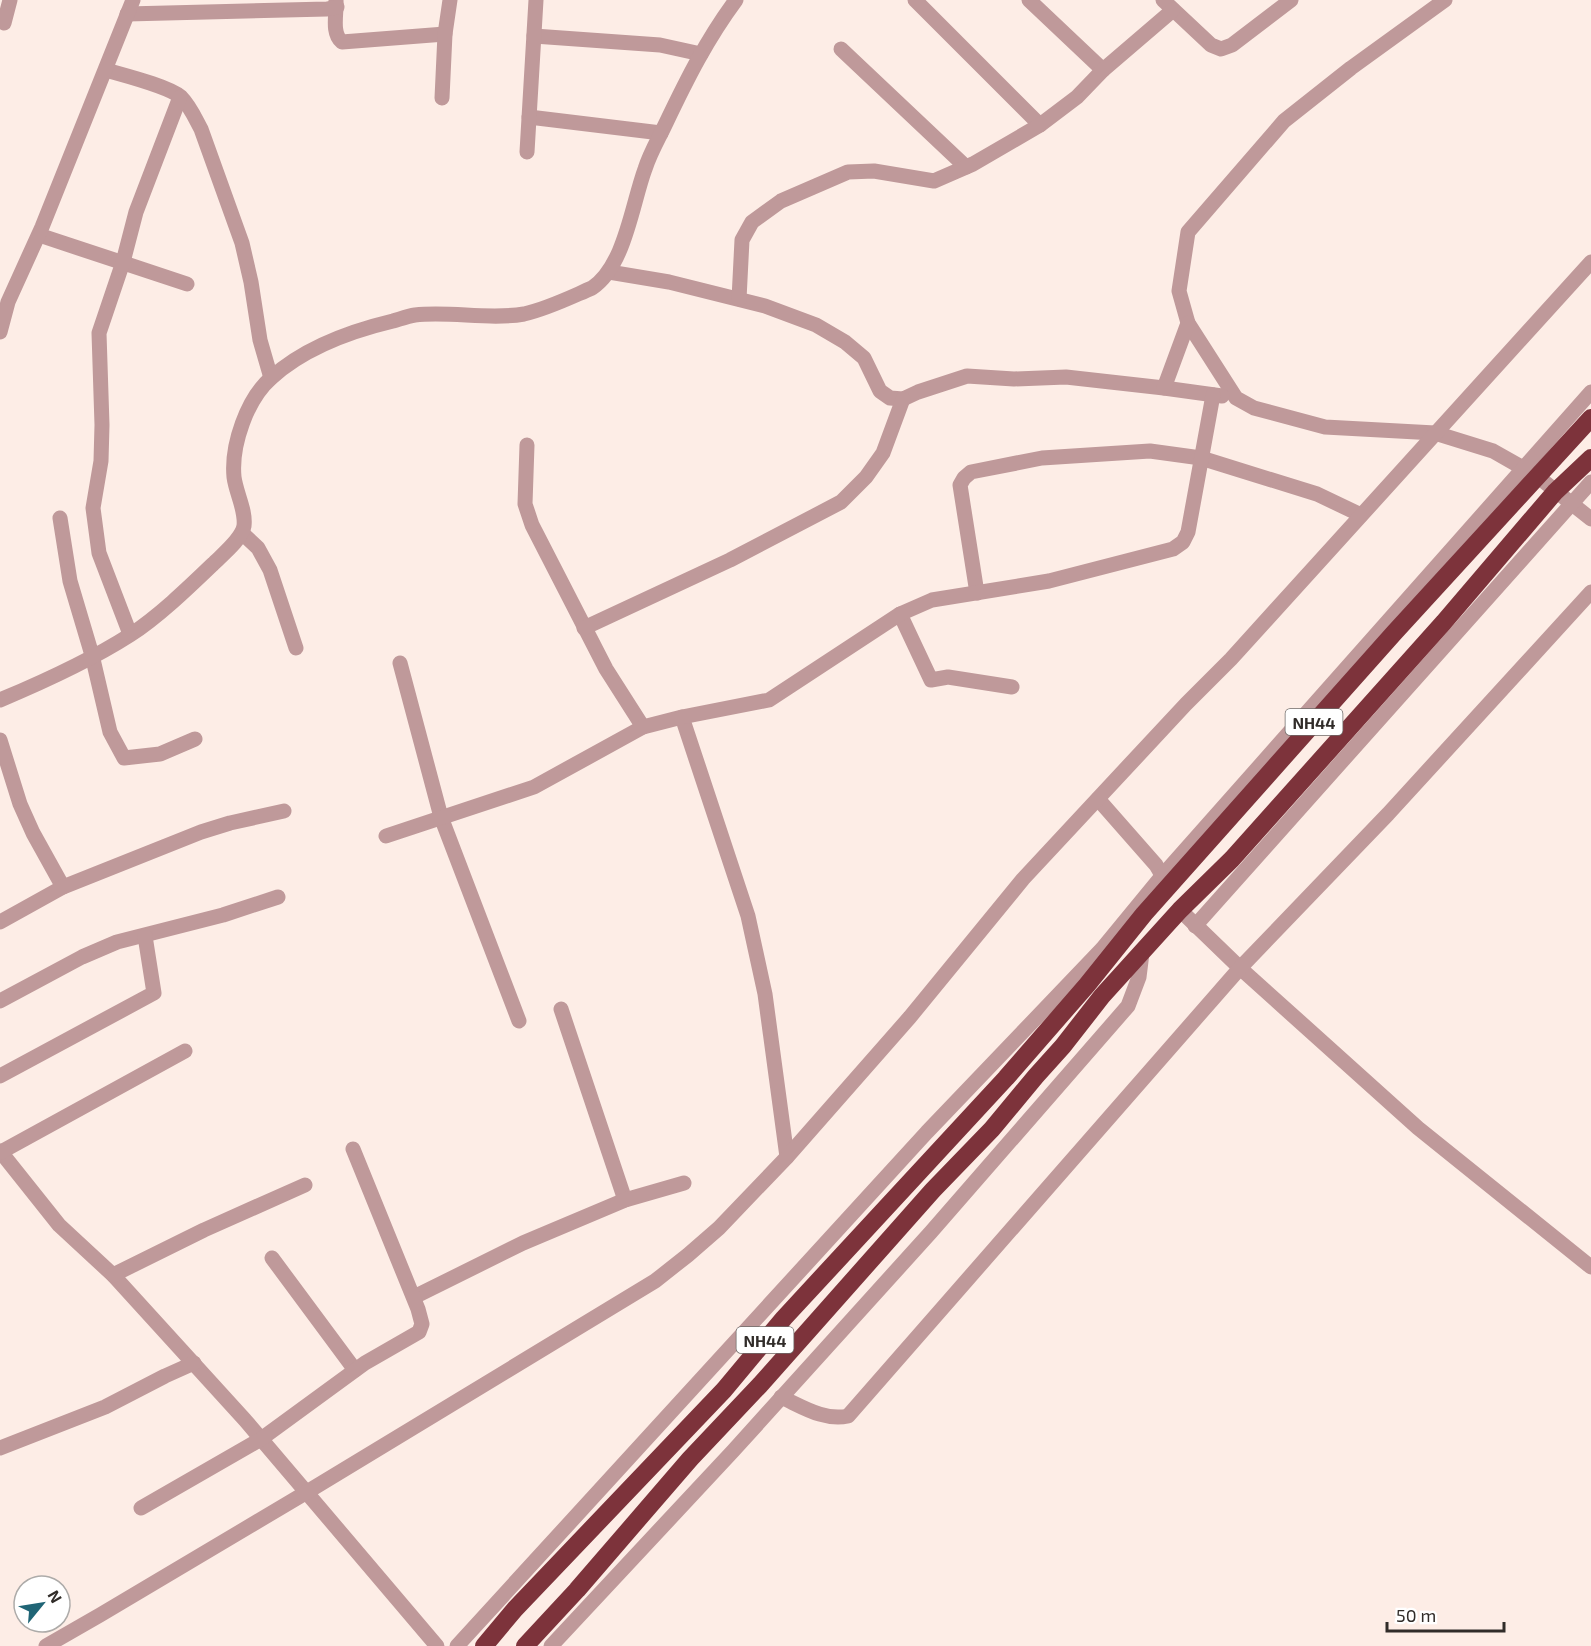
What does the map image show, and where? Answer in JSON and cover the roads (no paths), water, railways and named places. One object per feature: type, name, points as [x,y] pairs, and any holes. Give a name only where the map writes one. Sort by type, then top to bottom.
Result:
[{"type":"highway","name":"NH44","points":[[484,1646],[515,1609],[724,1390],[784,1318],[1006,1078],[1087,985],[1144,914],[1165,881],[1349,682],[1530,472],[1591,418]]},
{"type":"highway","name":"NH44","points":[[525,1646],[577,1590],[690,1459],[768,1377],[933,1190],[992,1129],[1063,1046],[1102,996],[1180,910],[1232,859],[1444,622],[1555,492],[1591,458]]},
{"type":"street","points":[[4,23],[10,0]]},
{"type":"street","points":[[442,98],[445,34],[450,0]]},
{"type":"street","points":[[527,152],[536,0]]},
{"type":"street","points":[[0,700],[40,682],[130,634],[186,590],[229,549],[242,533],[244,525],[234,476],[239,432],[255,399],[271,378],[293,360],[369,327],[415,315],[527,313],[600,283],[609,272],[627,231],[645,168],[684,85],[716,28],[736,0]]},
{"type":"street","points":[[915,0],[1040,125]]},
{"type":"street","points":[[1029,0],[1102,70]]},
{"type":"street","points":[[739,299],[742,240],[752,222],[781,201],[848,172],[874,171],[934,181],[966,167],[1040,125],[1077,97],[1168,5],[1211,45],[1221,49],[1232,45],[1291,0]]},
{"type":"street","points":[[1236,398],[1188,323],[1179,291],[1188,232],[1284,121],[1351,68],[1444,0]]},
{"type":"street","points":[[0,332],[8,302],[39,235],[130,7],[327,9],[337,4],[336,33],[342,42],[445,34]]},
{"type":"street","points":[[534,36],[660,45],[701,54]]},
{"type":"street","points":[[842,49],[966,167]]},
{"type":"street","points":[[106,70],[172,92],[180,97],[192,111],[201,129],[242,243],[260,340],[271,378]]},
{"type":"street","points":[[130,634],[99,553],[93,508],[100,462],[102,425],[99,333],[123,262],[136,212],[180,97]]},
{"type":"street","points":[[529,117],[661,133]]},
{"type":"street","points":[[39,235],[187,285]]},
{"type":"street","points":[[46,1646],[307,1492],[656,1281],[719,1228],[787,1157],[910,1017],[1023,879],[1186,704],[1231,660],[1591,262]]},
{"type":"street","points":[[609,272],[669,282],[739,299],[816,325],[844,342],[864,358],[880,391],[890,398],[903,399],[967,376],[1014,379],[1066,378],[1236,398],[1254,408],[1325,427],[1435,433],[1493,451],[1530,472],[1591,519]]},
{"type":"street","points":[[1164,388],[1188,323]]},
{"type":"street","points":[[1530,472],[1591,392]]},
{"type":"street","points":[[386,836],[534,787],[643,727],[769,700],[900,614],[932,600],[1049,581],[1173,549],[1183,542],[1188,532],[1213,395]]},
{"type":"street","points":[[584,628],[730,560],[841,502],[866,477],[883,453],[903,399]]},
{"type":"street","points":[[527,445],[525,504],[528,515],[606,669],[643,727]]},
{"type":"street","points":[[977,593],[960,485],[971,472],[1042,458],[1150,451],[1202,458],[1317,494],[1361,514]]},
{"type":"street","points":[[1196,926],[1591,482]]},
{"type":"street","points":[[60,518],[70,581],[92,655],[110,732],[124,758],[160,754],[195,740]]},
{"type":"street","points":[[242,533],[258,548],[270,570],[296,648]]},
{"type":"street","points":[[781,1397],[826,1417],[848,1416],[1240,968],[1388,814],[1591,592]]},
{"type":"street","points":[[900,614],[931,680],[948,677],[1012,687]]},
{"type":"street","points":[[400,663],[441,817],[519,1021]]},
{"type":"street","points":[[682,717],[748,916],[765,994],[787,1157]]},
{"type":"street","points":[[0,740],[33,833],[63,887]]},
{"type":"street","points":[[457,1646],[927,1132],[1165,881],[1156,865],[1098,799]]},
{"type":"street","points":[[0,922],[63,887],[201,832],[284,811]]},
{"type":"street","points":[[0,1000],[82,957],[117,942],[223,915],[278,897]]},
{"type":"street","points":[[1180,910],[1240,968],[1418,1128],[1591,1267]]},
{"type":"street","points":[[0,1076],[154,993],[145,936]]},
{"type":"street","points":[[551,1646],[931,1232],[1128,1006],[1139,977],[1142,953]]},
{"type":"street","points":[[561,1009],[625,1200]]},
{"type":"street","points":[[185,1051],[0,1151],[59,1225],[113,1275],[194,1363],[437,1646]]},
{"type":"street","points":[[141,1508],[261,1439],[355,1370],[419,1332],[422,1324],[414,1297],[353,1149]]},
{"type":"street","points":[[414,1297],[523,1243],[625,1200],[684,1183]]},
{"type":"street","points":[[113,1275],[204,1230],[305,1185]]},
{"type":"street","points":[[272,1258],[355,1370]]},
{"type":"street","points":[[0,1448],[105,1407],[194,1363]]}]
